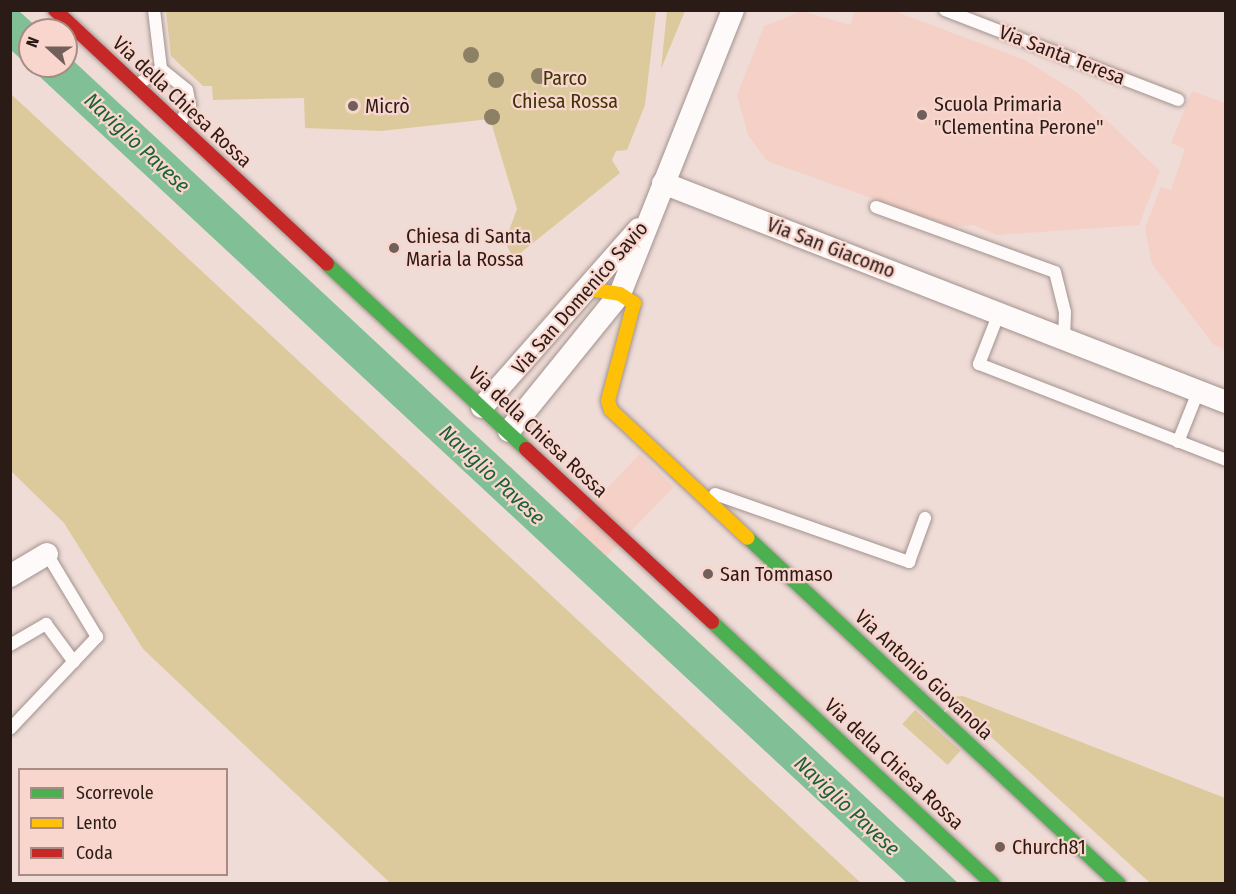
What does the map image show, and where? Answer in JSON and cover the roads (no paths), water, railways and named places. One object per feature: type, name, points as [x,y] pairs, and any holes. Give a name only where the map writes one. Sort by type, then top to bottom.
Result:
[{"type":"main road","name":"Via della Chiesa Rossa","points":[[56,10],[993,884]]},
{"type":"main road","points":[[589,289],[620,294]]},
{"type":"main road","name":"Via San Domenico Savio","points":[[608,400],[634,303],[620,294]]},
{"type":"main road","name":"Via Antonio Giovanola","points":[[608,400],[611,410],[1119,884]]},
{"type":"street","name":"Via San Domenico Savio","points":[[509,431],[620,294],[733,10]]},
{"type":"street","name":"Via San Giacomo","points":[[663,183],[1226,402]]},
{"type":"street","name":"Via San Domenico Savio","points":[[482,407],[589,289],[652,214]]},
{"type":"street","points":[[10,576],[47,554]]},
{"type":"lane","points":[[154,10],[161,69],[190,94],[187,115],[178,125]]},
{"type":"lane","name":"Via Santa Teresa","points":[[945,10],[1178,100]]},
{"type":"lane","points":[[136,86],[161,69]]},
{"type":"lane","points":[[876,207],[1056,272],[1065,312],[1064,339]]},
{"type":"lane","points":[[999,313],[979,363],[1226,460]]},
{"type":"lane","points":[[1178,442],[1198,392]]},
{"type":"lane","points":[[702,495],[717,494],[909,562],[926,518]]},
{"type":"lane","points":[[10,729],[97,637],[47,554]]},
{"type":"lane","points":[[10,645],[46,624],[74,662]]},
{"type":"water","points":[[10,11],[19,11],[27,18],[18,18],[18,57],[11,50]]},
{"type":"water","name":"Naviglio Pavese","points":[[78,65],[958,883],[907,883],[41,78],[78,78]]},
{"type":"place","name":"Micrò","points":[[353,106]]},
{"type":"place","name":"Scuola Primaria \"Clementina Perone\"","points":[[922,115]]},
{"type":"place","name":"Chiesa di Santa Maria la Rossa","points":[[394,248]]},
{"type":"place","name":"San Tommaso","points":[[708,574]]},
{"type":"place","name":"Church81","points":[[1000,847]]},
{"type":"park label","name":"Parco Chiesa Rossa","points":[[565,90]]}]
